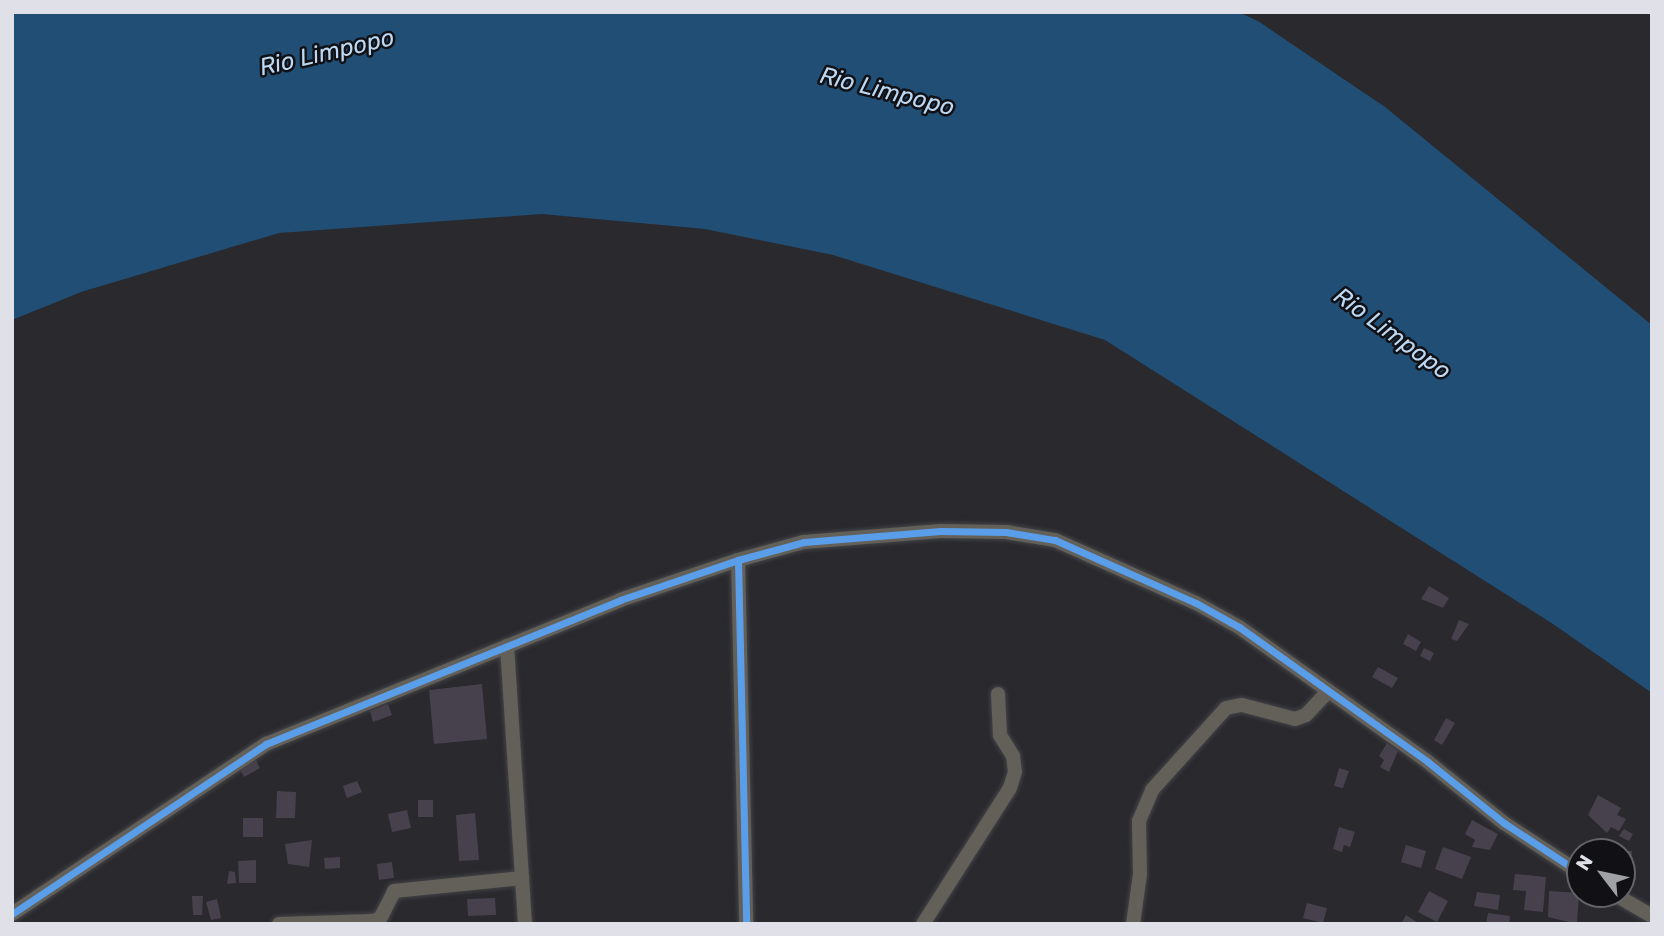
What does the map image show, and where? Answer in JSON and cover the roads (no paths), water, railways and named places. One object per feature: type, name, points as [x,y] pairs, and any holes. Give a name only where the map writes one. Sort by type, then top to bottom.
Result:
[{"type":"street","points":[[12,914],[256,749],[507,646],[738,559],[804,542],[941,531],[1055,540],[1196,603],[1328,691],[1504,823],[1566,864]]},
{"type":"street","points":[[738,559],[746,924]]},
{"type":"street","points":[[507,646],[525,924]]},
{"type":"street","points":[[1133,924],[1140,874],[1139,821],[1152,790],[1226,708],[1242,705],[1295,719],[1307,715],[1328,691]]},
{"type":"street","points":[[923,924],[1010,788],[1013,756],[1000,735],[998,694]]},
{"type":"street","points":[[279,924],[372,921],[380,919],[388,897],[401,888],[522,878]]},
{"type":"street","points":[[1636,907],[1652,916]]},
{"type":"water","name":"Rio Limpopo","points":[[12,12],[1238,12],[1258,21],[1385,107],[1652,325],[1652,693],[1553,624],[1105,340],[833,255],[705,229],[542,214],[279,233],[81,292],[12,320]]}]
